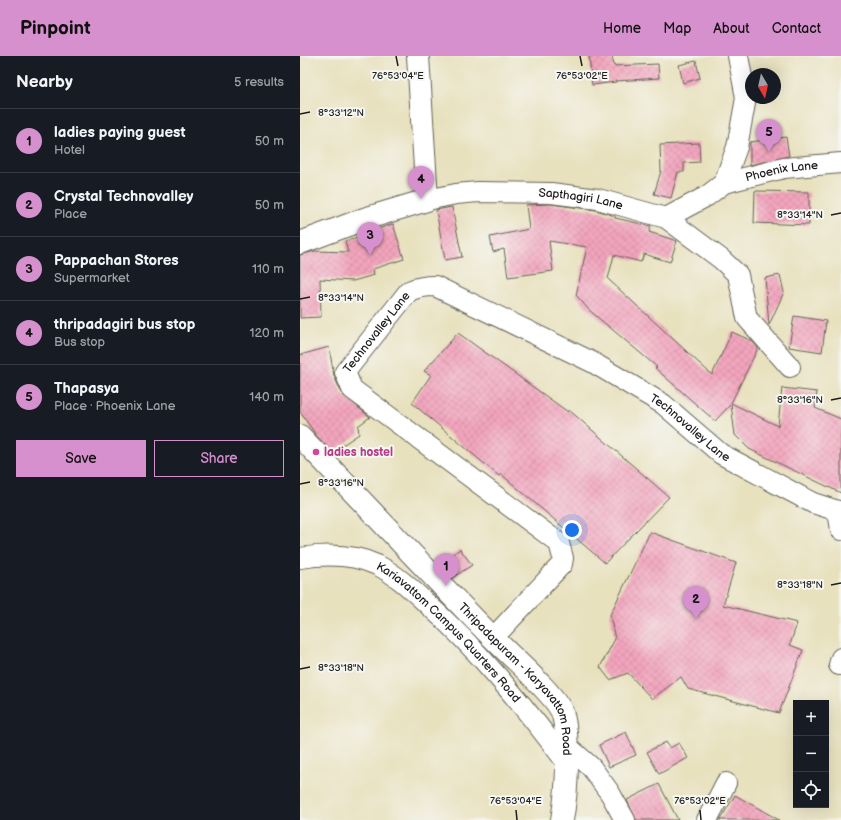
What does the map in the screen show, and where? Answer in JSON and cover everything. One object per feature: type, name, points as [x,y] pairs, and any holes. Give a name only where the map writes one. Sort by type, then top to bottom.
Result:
[{"type":"main road","points":[[300,243],[364,219],[427,200],[418,56]]},
{"type":"main road","name":"Thripadapuram - Karyavattom Road","points":[[300,436],[492,638],[554,699],[563,714],[566,754],[566,797],[562,820]]},
{"type":"street","points":[[738,56],[746,98],[737,147],[724,183],[707,196],[666,218],[721,259],[738,275],[747,318],[790,367]]},
{"type":"street","name":"Phoenix Lane","points":[[724,183],[784,168],[841,163]]},
{"type":"street","name":"Sapthagiri Lane","points":[[427,200],[456,194],[478,192],[551,193],[598,199],[666,218]]},
{"type":"street","name":"Technovalley Lane","points":[[492,638],[562,564],[563,558],[559,543],[352,389],[345,372],[409,291],[416,288],[434,286],[592,362],[663,404],[721,454],[808,500],[839,511]]},
{"type":"street","points":[[839,511],[841,530]]},
{"type":"street","name":"Kariavattom Campus Quarters Road","points":[[300,558],[316,556],[346,556],[376,565],[393,574],[442,617],[566,754],[591,768],[610,793],[625,820]]},
{"type":"street","points":[[707,820],[726,783]]},
{"type":"building","points":[[589,56],[612,56],[614,66],[658,64],[659,78],[616,81],[592,85]]},
{"type":"building","points":[[696,61],[700,78],[683,83],[679,65]]},
{"type":"building","points":[[786,137],[789,156],[750,165],[750,142]]},
{"type":"building","points":[[699,143],[700,162],[684,163],[684,172],[678,172],[671,198],[654,194],[661,171],[660,145]]},
{"type":"building","points":[[755,191],[809,192],[809,225],[754,223]]},
{"type":"building","points":[[550,204],[596,210],[615,216],[615,218],[651,226],[649,232],[677,241],[670,262],[644,254],[641,262],[614,255],[608,279],[712,375],[732,332],[752,341],[758,348],[731,403],[778,426],[782,388],[817,392],[815,408],[841,419],[841,493],[749,449],[735,435],[731,404],[715,421],[655,368],[657,367],[589,310],[576,295],[587,247],[549,241],[553,271],[508,277],[504,249],[493,252],[490,237],[529,229],[526,205]]},
{"type":"building","points":[[452,207],[462,257],[445,260],[436,210]]},
{"type":"building","points":[[393,224],[404,259],[373,269],[374,275],[353,281],[320,279],[321,317],[300,318],[300,255],[315,251],[348,252],[345,241],[375,234],[374,230]]},
{"type":"building","points":[[780,275],[784,292],[769,325],[765,278]]},
{"type":"building","points":[[794,316],[826,321],[822,352],[789,347]]},
{"type":"building","points":[[458,333],[568,412],[569,410],[669,497],[605,563],[501,474],[499,476],[412,403],[431,375],[424,371]]},
{"type":"building","points":[[329,347],[334,376],[342,394],[370,417],[358,426],[359,434],[332,452],[316,435],[300,412],[300,355]]},
{"type":"building","points":[[650,532],[736,563],[723,605],[797,623],[790,645],[803,650],[779,713],[688,689],[681,677],[652,699],[628,673],[610,680],[600,667],[615,639],[610,615]]},
{"type":"building","points":[[460,549],[472,565],[452,578],[440,563]]},
{"type":"building","points":[[626,732],[636,755],[609,767],[599,745]]},
{"type":"building","points":[[666,742],[670,748],[679,743],[688,758],[659,774],[647,752]]},
{"type":"building","points":[[659,784],[678,820],[636,820],[627,800]]},
{"type":"building","points":[[735,795],[779,820],[720,820]]},
{"type":"place","name":"Thapasya","points":[[769,152]]},
{"type":"place","name":"thripadagiri bus stop","points":[[421,199]]},
{"type":"place","name":"Pappachan Stores","points":[[370,255]]},
{"type":"place","name":"ladies hostel","points":[[316,452]]},
{"type":"place","name":"ladies paying guest","points":[[446,586]]},
{"type":"place","name":"Crystal Technovalley","points":[[696,619]]}]
